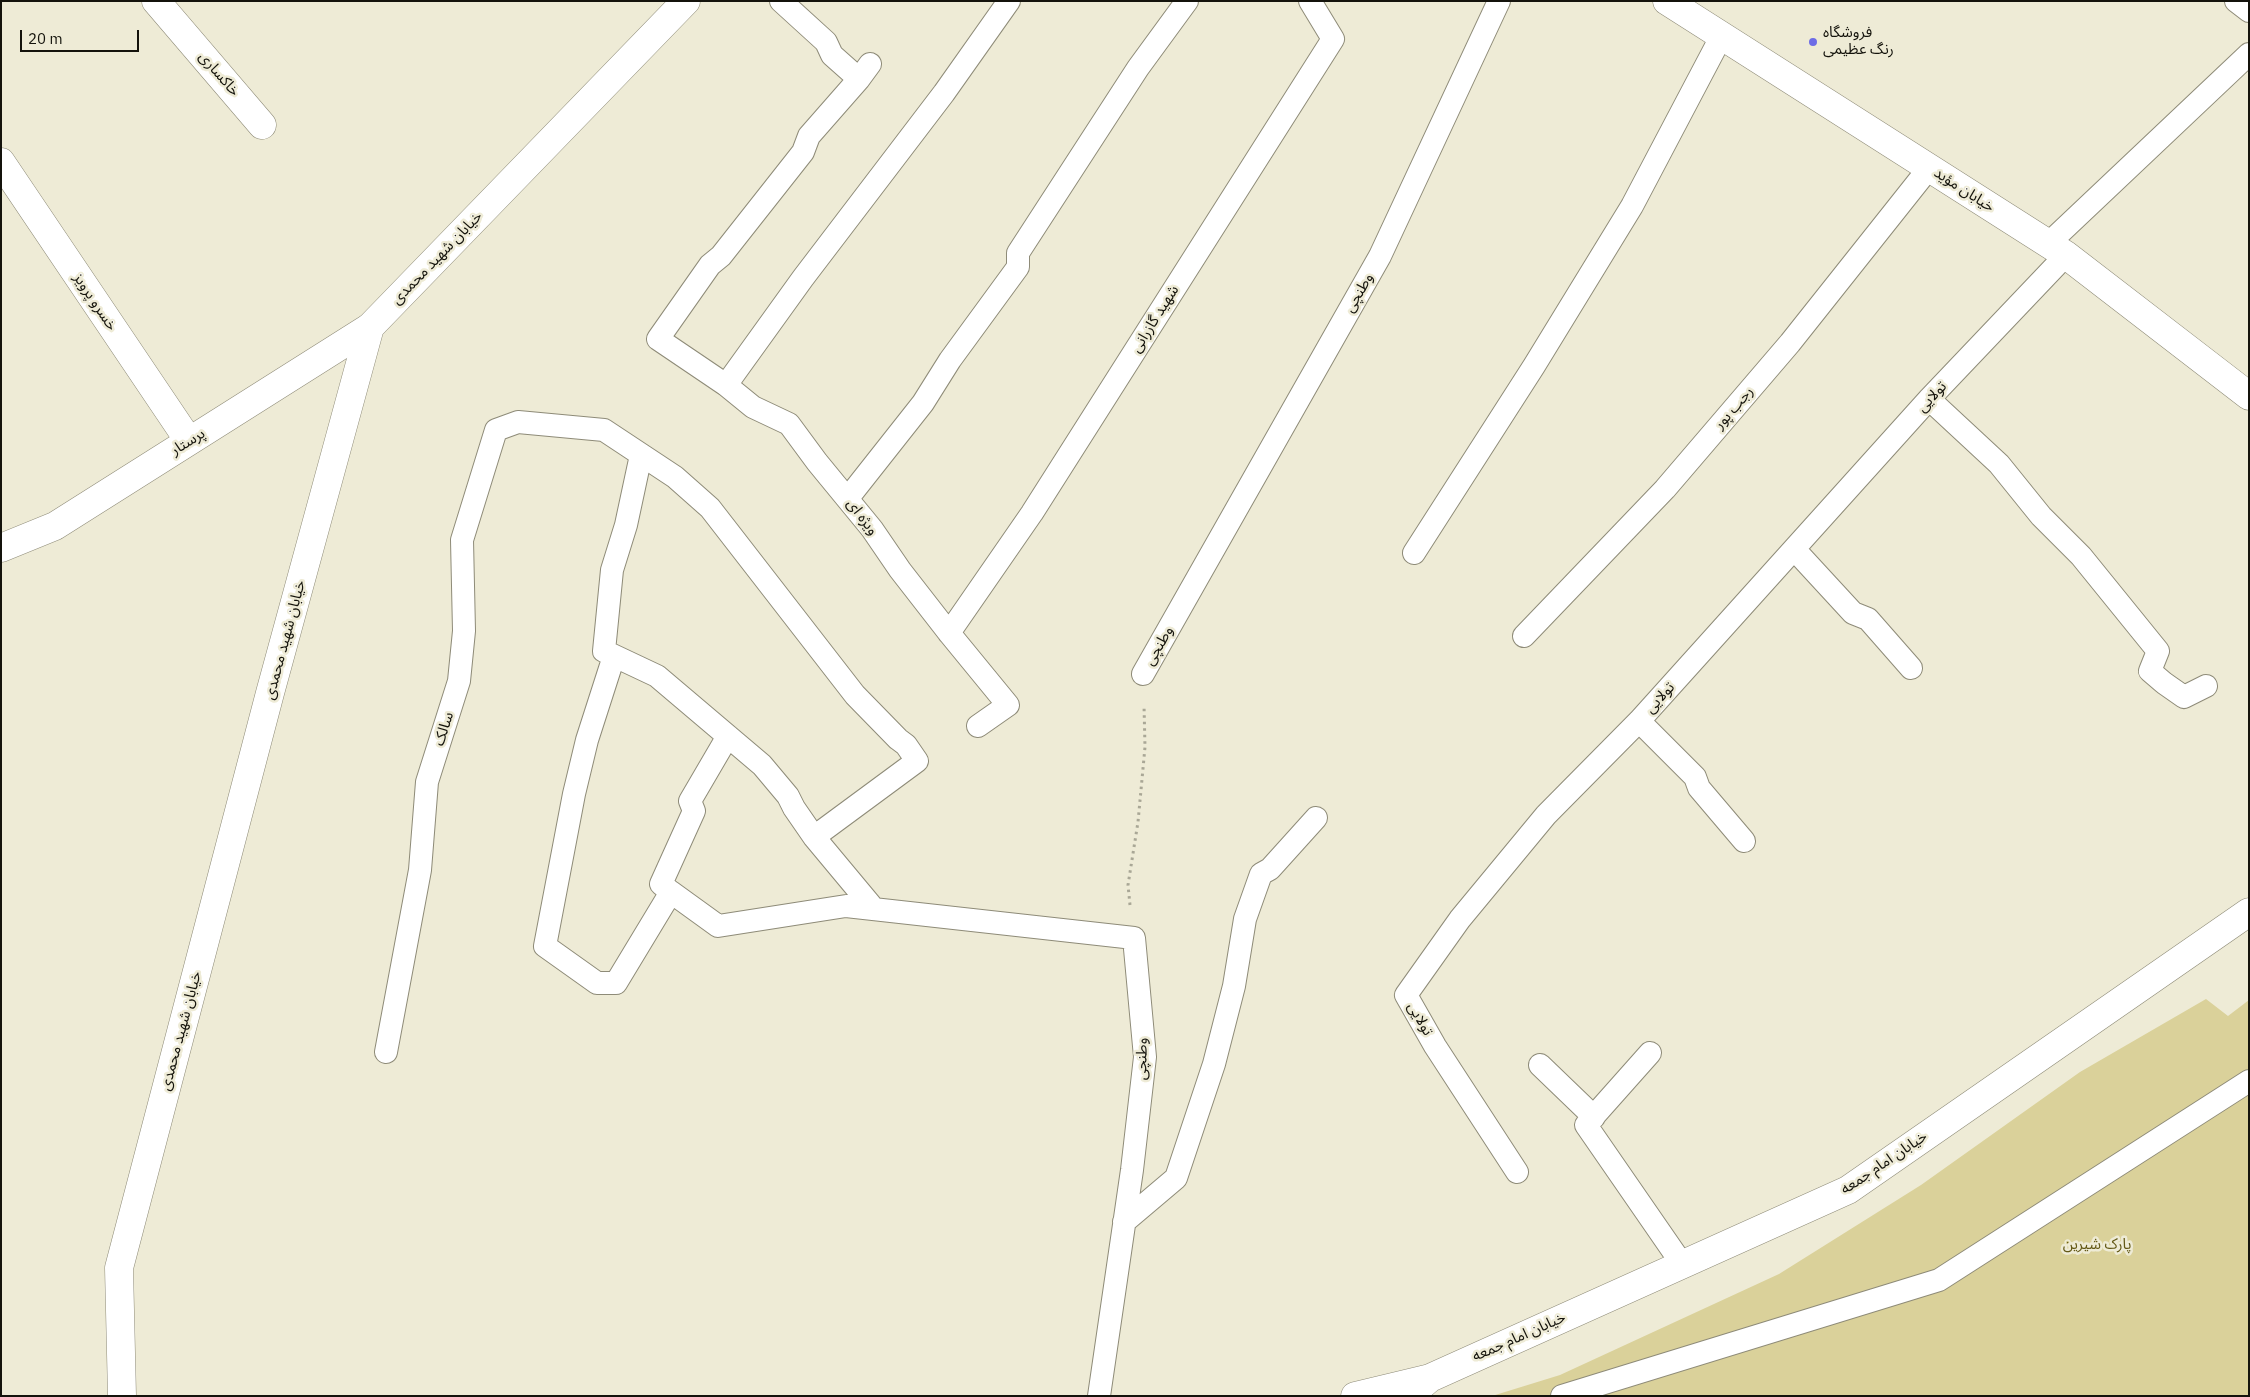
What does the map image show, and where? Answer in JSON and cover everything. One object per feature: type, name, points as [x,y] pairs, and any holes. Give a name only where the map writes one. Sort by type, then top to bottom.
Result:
[{"type":"street","name":"خاکساری","points":[[156,1],[262,124]]},
{"type":"street","name":"خیابان شهید محمدی","points":[[122,1396],[119,1268],[270,693],[370,327],[686,1]]},
{"type":"street","name":"خیابان مؤید","points":[[1667,1],[2057,250],[2249,396]]},
{"type":"street","name":"خسرو پرویز","points":[[1,162],[189,441]]},
{"type":"street","name":"پرستار","points":[[1,548],[55,526],[370,327]]},
{"type":"street","name":"خیابان امام جمعه","points":[[1355,1396],[1430,1378],[1848,1190],[2249,912]]},
{"type":"street","name":"خیابان امام جمعه","points":[[1409,1396],[1430,1378]]},
{"type":"lane","name":"ویژه ای","points":[[781,1],[826,42],[832,54],[864,71],[809,136],[803,152],[721,256],[710,265],[658,339],[726,385],[753,407],[789,424],[817,462],[848,498],[949,633],[1008,704],[978,726]]},
{"type":"lane","points":[[726,385],[803,278],[944,93],[1008,1]]},
{"type":"lane","points":[[848,498],[923,403],[950,360],[1018,267],[1018,253],[1138,68],[1187,1]]},
{"type":"lane","name":"شهید گازرانی","points":[[949,633],[1032,513],[1333,39],[1310,1]]},
{"type":"lane","name":"وطنچی","points":[[1143,674],[1380,256],[1499,1]]},
{"type":"lane","points":[[2236,1],[2249,11]]},
{"type":"lane","points":[[1414,553],[1534,366],[1632,206],[1721,37]]},
{"type":"lane","name":"تولایی","points":[[1517,1172],[1435,1046],[1406,995],[1460,919],[1546,815],[1639,721],[1929,399],[2057,250],[2249,54]]},
{"type":"lane","name":"رجب پور","points":[[1524,636],[1671,481],[1790,343],[1929,168]]},
{"type":"lane","points":[[1929,399],[1999,464],[2041,516],[2081,556],[2158,651],[2150,671],[2184,697],[2206,686]]},
{"type":"lane","name":"سالک","points":[[386,1052],[420,870],[427,782],[459,682],[464,631],[462,540],[496,430],[518,422],[604,430],[641,455]]},
{"type":"lane","points":[[814,837],[917,761],[906,745],[856,695],[710,508],[675,477],[641,455],[626,525],[612,570],[604,651],[657,676],[762,765],[788,796],[814,837],[874,909]]},
{"type":"lane","points":[[1794,549],[1853,613],[1868,619],[1911,668]]},
{"type":"lane","points":[[614,656],[587,740],[576,785],[545,946],[597,983],[616,983],[671,892]]},
{"type":"lane","points":[[1639,721],[1695,777],[1699,788],[1744,841]]},
{"type":"lane","points":[[728,736],[690,801],[694,811],[661,884],[718,926],[846,906],[1134,938]]},
{"type":"lane","points":[[1124,1222],[1176,1178],[1214,1064],[1234,986],[1245,919],[1261,874],[1270,869],[1316,818]]},
{"type":"lane","name":"وطنچی","points":[[1099,1396],[1145,1057],[1134,938]]},
{"type":"lane","points":[[1650,1053],[1586,1125],[1682,1264]]},
{"type":"lane","points":[[1540,1065],[1594,1117]]},
{"type":"lane","points":[[1562,1396],[1939,1280],[2249,1081]]},
{"type":"path","name":"وطنچی","points":[[1134,938],[1128,885],[1138,822],[1145,747],[1143,674]]},
{"type":"green space","name":"پارک شیرین","points":[[2206,999],[2228,1016],[2249,1000],[2249,1396],[1492,1396],[1560,1375],[1779,1274],[1921,1185],[2080,1072]]},
{"type":"place","name":"فروشگاه رنگ عظیمی","points":[[1813,42]]}]
